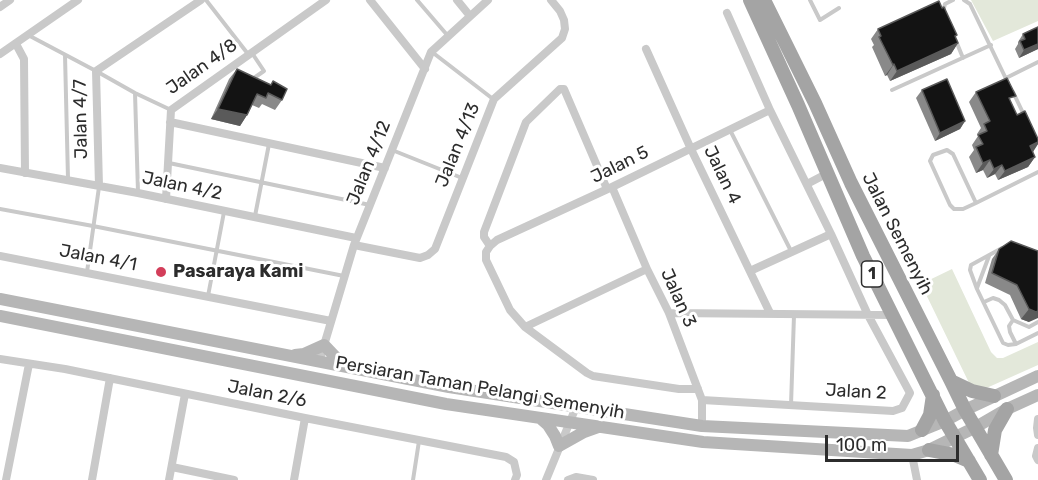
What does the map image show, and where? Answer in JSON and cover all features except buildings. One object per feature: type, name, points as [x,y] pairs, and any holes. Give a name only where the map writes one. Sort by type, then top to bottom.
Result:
[{"type":"main road","name":"Jalan Semenyih","points":[[750,0],[863,256],[945,421],[980,480]]},
{"type":"main road","name":"Jalan Semenyih","points":[[764,0],[815,103],[851,183],[965,410],[1006,480]]},
{"type":"main road","points":[[951,381],[972,391],[994,396]]},
{"type":"main road","points":[[922,430],[930,415],[933,395]]},
{"type":"main road","points":[[991,455],[995,430],[1007,409]]},
{"type":"main road","points":[[929,450],[956,455],[969,461]]},
{"type":"street","points":[[0,7],[10,0]]},
{"type":"street","points":[[0,54],[78,0]]},
{"type":"street","name":"Jalan 4/7","points":[[99,186],[96,71],[190,3],[201,0]]},
{"type":"street","name":"Jalan 4/8","points":[[166,199],[171,110],[326,0]]},
{"type":"street","points":[[370,0],[424,69]]},
{"type":"street","points":[[457,0],[470,16]]},
{"type":"street","name":"Jalan 4/12","points":[[319,362],[355,242],[431,52],[488,0]]},
{"type":"street","name":"Jalan 4/13","points":[[355,242],[420,258],[435,249],[494,99],[562,38],[565,28],[564,20],[551,0]]},
{"type":"street","points":[[727,13],[770,110],[868,315]]},
{"type":"street","points":[[16,44],[24,59],[25,172]]},
{"type":"street","name":"Jalan 4","points":[[646,49],[770,314]]},
{"type":"street","name":"Jalan 3","points":[[488,249],[483,232],[526,122],[556,92],[564,89],[669,314],[702,400],[702,426]]},
{"type":"street","name":"Jalan 5","points":[[488,249],[497,240],[770,110]]},
{"type":"street","points":[[170,122],[385,168]]},
{"type":"street","name":"Jalan 4/2","points":[[0,168],[255,217],[355,242]]},
{"type":"street","points":[[807,184],[828,173]]},
{"type":"street","points":[[750,271],[831,234]]},
{"type":"street","points":[[488,249],[486,260],[510,310],[525,327],[587,373],[593,376],[683,390],[698,388]]},
{"type":"street","name":"Jalan 4/1","points":[[0,256],[331,321]]},
{"type":"street","points":[[525,327],[647,269]]},
{"type":"street","name":"Persiaran Taman Pelangi Semenyih","points":[[0,299],[449,387],[702,426],[908,436],[945,421],[1038,376]]},
{"type":"street","points":[[669,314],[893,315]]},
{"type":"street","name":"Jalan 2","points":[[702,400],[893,411],[902,408],[910,393],[868,315]]},
{"type":"street","name":"Persiaran Taman Pelangi Semenyih","points":[[0,316],[446,404],[719,444],[912,454],[929,450],[955,438],[1007,409],[1038,395]]},
{"type":"street","points":[[291,356],[304,354],[324,345],[344,366]]},
{"type":"street","name":"Jalan 2/6","points":[[0,359],[65,369],[506,457],[514,462],[516,477]]},
{"type":"street","points":[[291,373],[310,368],[319,362],[326,373],[338,382]]},
{"type":"street","points":[[6,480],[29,364]]},
{"type":"street","points":[[92,480],[110,378]]},
{"type":"street","points":[[169,480],[185,394]]},
{"type":"street","points":[[546,480],[576,407]]},
{"type":"street","points":[[539,417],[548,425],[560,446]]},
{"type":"street","points":[[294,480],[305,418]]},
{"type":"street","points":[[1038,419],[1036,428],[1038,435]]},
{"type":"street","points":[[560,446],[599,426]]},
{"type":"street","points":[[678,439],[699,430],[702,426],[712,440],[719,444]]},
{"type":"street","points":[[1038,448],[1036,456],[1038,460]]},
{"type":"street","points":[[912,454],[917,480]]},
{"type":"street","points":[[172,467],[234,480]]},
{"type":"street","points":[[572,479],[593,480]]},
{"type":"lane","points":[[206,0],[264,71],[251,80]]},
{"type":"lane","points":[[417,0],[448,36]]},
{"type":"lane","points":[[810,0],[820,20],[839,8]]},
{"type":"lane","points":[[947,21],[943,12],[945,4],[953,0]]},
{"type":"lane","points":[[964,0],[970,4],[1024,117]]},
{"type":"lane","points":[[28,35],[171,110]]},
{"type":"lane","points":[[955,40],[963,58]]},
{"type":"lane","points":[[892,90],[991,45]]},
{"type":"lane","points":[[431,52],[494,99]]},
{"type":"lane","points":[[65,55],[68,180]]},
{"type":"lane","points":[[1006,78],[1038,62]]},
{"type":"lane","points":[[135,93],[138,193]]},
{"type":"lane","points":[[730,130],[791,252]]},
{"type":"lane","points":[[255,217],[270,143]]},
{"type":"lane","points":[[392,150],[462,177]]},
{"type":"lane","points":[[976,203],[953,154],[947,150],[933,155],[930,161],[954,209],[963,209],[976,203],[1038,172]]},
{"type":"lane","points":[[168,162],[370,205]]},
{"type":"lane","points":[[87,273],[99,186]]},
{"type":"lane","points":[[0,209],[344,276]]},
{"type":"lane","points":[[208,296],[225,211]]},
{"type":"lane","points":[[1006,245],[971,264],[970,270],[1003,343],[1016,344],[1038,333]]},
{"type":"lane","points":[[977,288],[989,256]]},
{"type":"lane","points":[[984,302],[993,298],[999,300],[1013,320],[1029,327],[1038,322]]},
{"type":"lane","points":[[791,405],[794,314]]},
{"type":"lane","points":[[1013,320],[1010,332],[1016,344]]},
{"type":"lane","points":[[413,480],[419,441]]},
{"type":"shaded area","points":[[971,0],[1038,0],[1038,21],[993,41]]},
{"type":"shaded area","points":[[952,269],[991,352],[997,358],[1003,358],[1038,342],[1038,365],[982,390],[971,387],[921,284]]},
{"type":"place","name":"Pasaraya Kami","points":[[161,272]]}]
